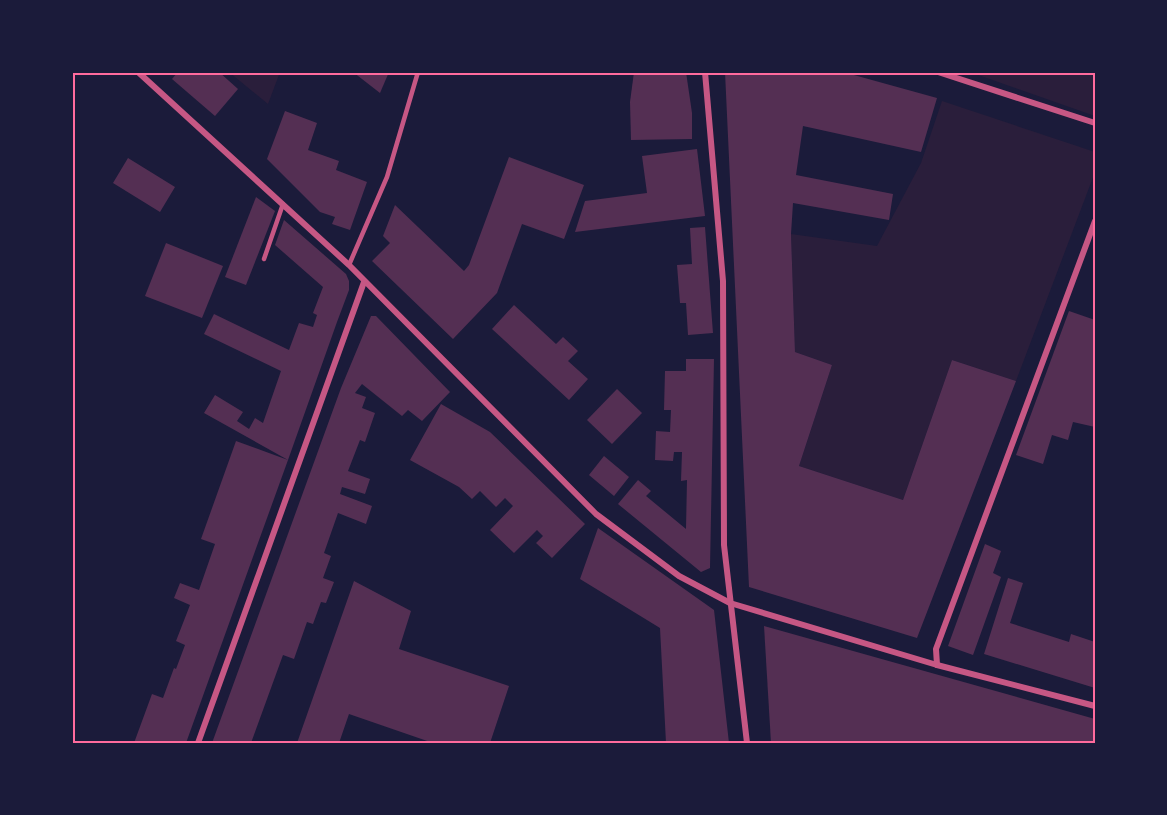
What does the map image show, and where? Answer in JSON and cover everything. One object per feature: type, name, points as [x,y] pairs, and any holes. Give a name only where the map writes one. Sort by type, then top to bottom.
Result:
[{"type":"street","points":[[138,72],[349,266],[596,514],[678,576],[730,603],[937,665],[1095,706]]},
{"type":"street","points":[[705,72],[723,281],[724,545],[747,743]]},
{"type":"street","points":[[938,72],[1095,123]]},
{"type":"street","points":[[937,665],[936,649],[1095,221]]},
{"type":"street","points":[[198,743],[364,282]]},
{"type":"lane","points":[[349,266],[387,177],[418,72]]},
{"type":"lane","points":[[264,259],[283,204]]},
{"type":"shaded area","points":[[229,72],[280,72],[268,104]]},
{"type":"shaded area","points":[[970,72],[1095,72],[1095,116]]},
{"type":"shaded area","points":[[942,101],[1095,152],[1095,172],[1016,381],[952,360],[903,500],[799,466],[832,365],[795,352],[791,234],[877,246],[921,163]]},
{"type":"building","points":[[178,72],[219,72],[238,89],[215,116],[172,79]]},
{"type":"building","points":[[353,72],[389,72],[380,93]]},
{"type":"building","points":[[634,72],[686,72],[692,113],[692,139],[631,140],[630,102]]},
{"type":"building","points":[[725,72],[843,72],[937,98],[921,152],[803,126],[796,175],[893,194],[889,220],[793,203],[791,234],[795,352],[832,365],[799,466],[903,500],[952,360],[1016,381],[917,638],[749,587]]},
{"type":"building","points":[[285,111],[317,123],[308,150],[339,161],[336,170],[367,182],[350,230],[332,224],[335,217],[320,212],[267,159]]},
{"type":"building","points":[[697,149],[705,216],[575,232],[585,201],[647,193],[642,156]]},
{"type":"building","points":[[509,157],[584,185],[564,239],[522,224],[497,293],[453,339],[372,261],[390,243],[383,236],[395,205],[464,271],[469,265]]},
{"type":"building","points":[[128,158],[175,187],[160,212],[113,183]]},
{"type":"building","points":[[256,197],[275,211],[246,285],[225,277]]},
{"type":"building","points":[[284,220],[346,274],[349,281],[349,290],[288,460],[204,413],[215,395],[243,412],[237,421],[249,429],[255,418],[263,423],[281,371],[204,334],[214,314],[289,350],[299,323],[313,327],[317,315],[313,313],[323,287],[275,245]]},
{"type":"building","points":[[705,227],[713,333],[688,335],[686,303],[680,303],[677,265],[692,264],[690,228]]},
{"type":"building","points":[[166,243],[223,266],[202,318],[145,296]]},
{"type":"building","points":[[514,305],[556,344],[563,337],[578,351],[568,361],[588,379],[569,400],[492,329]]},
{"type":"building","points":[[1069,311],[1095,320],[1095,427],[1073,422],[1068,440],[1052,435],[1043,464],[1016,455]]},
{"type":"building","points":[[371,316],[376,316],[450,392],[422,421],[408,410],[402,416],[362,384],[355,393],[366,397],[362,408],[375,413],[365,442],[360,440],[348,471],[370,479],[365,494],[342,487],[340,494],[372,506],[366,524],[338,513],[324,553],[331,556],[323,578],[334,582],[326,603],[321,602],[313,624],[307,622],[294,659],[283,655],[251,743],[212,743],[341,388]]},
{"type":"building","points":[[686,359],[714,359],[710,568],[701,572],[618,504],[638,480],[651,491],[646,496],[686,529],[687,480],[681,481],[682,452],[674,452],[673,461],[655,460],[656,431],[670,432],[671,410],[664,410],[665,371],[686,371]]},
{"type":"building","points":[[617,389],[642,413],[612,444],[587,420]]},
{"type":"building","points":[[441,404],[490,432],[585,524],[552,558],[536,543],[543,536],[537,530],[514,553],[490,530],[513,506],[505,498],[496,507],[480,491],[472,499],[459,487],[410,460]]},
{"type":"building","points":[[236,441],[288,460],[186,743],[134,743],[152,694],[163,698],[185,645],[176,641],[190,605],[174,598],[180,583],[199,590],[215,544],[201,539]]},
{"type":"building","points":[[604,456],[629,477],[614,496],[589,475]]},
{"type":"building","points":[[598,528],[714,610],[729,743],[666,743],[660,628],[580,579]]},
{"type":"building","points":[[985,544],[1001,551],[993,573],[1001,577],[973,655],[948,646]]},
{"type":"building","points":[[1008,578],[1023,583],[1010,623],[1069,642],[1071,634],[1095,642],[1095,688],[984,654]]},
{"type":"building","points":[[354,581],[411,611],[399,649],[509,686],[490,743],[433,743],[349,714],[339,743],[297,743]]},
{"type":"building","points":[[764,626],[1095,719],[1095,743],[771,743]]}]
